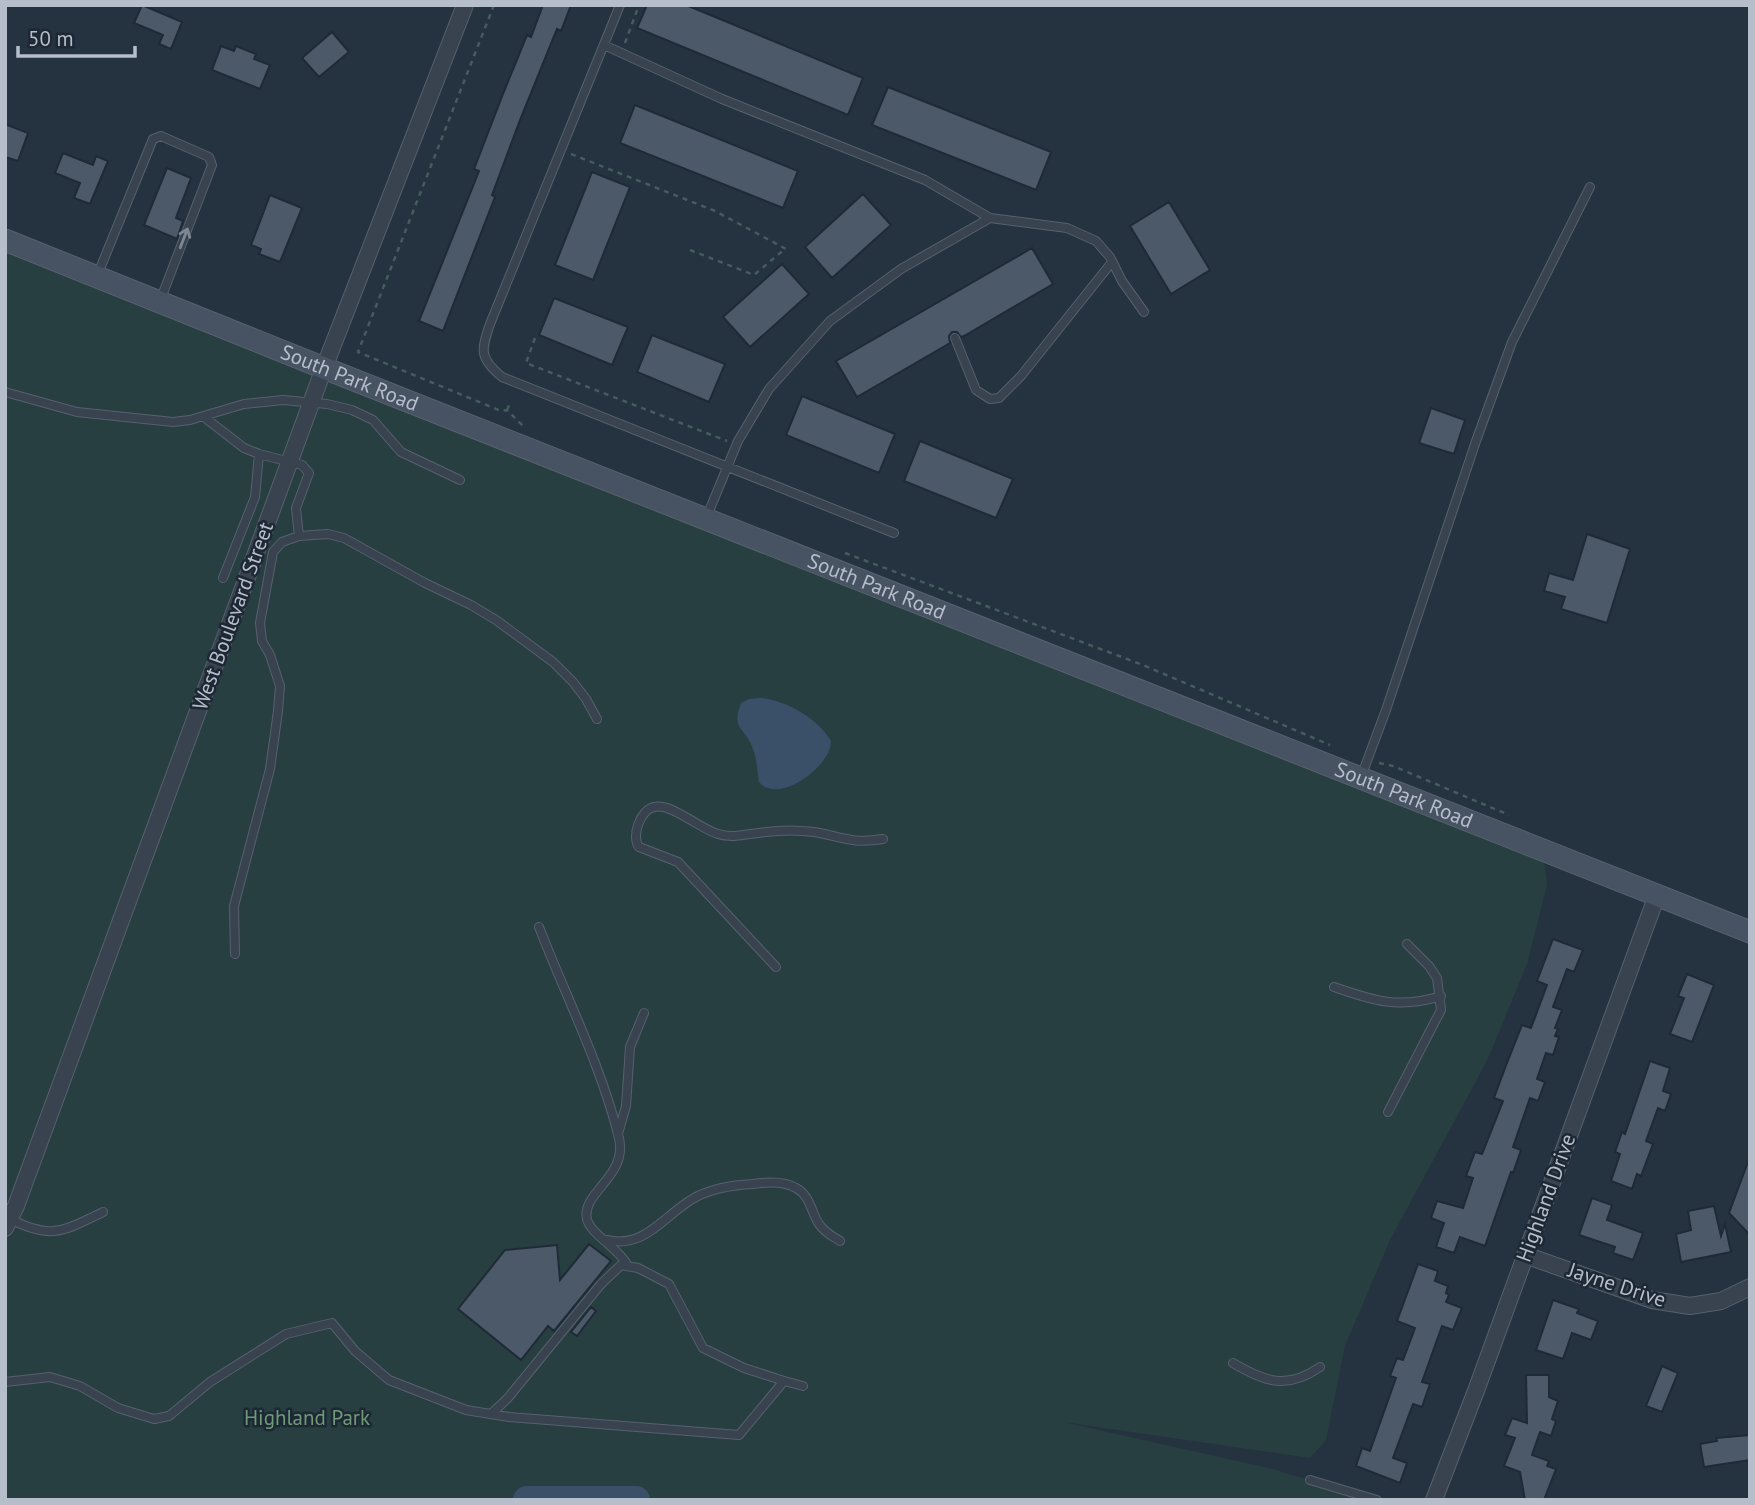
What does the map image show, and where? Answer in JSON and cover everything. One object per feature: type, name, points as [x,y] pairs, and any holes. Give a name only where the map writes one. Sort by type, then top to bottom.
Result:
[{"type":"street","name":"West Boulevard Street","points":[[7,1221],[324,368],[465,5]]},
{"type":"street","name":"South Park Road","points":[[5,240],[706,519],[1364,768],[1657,895],[1750,932]]},
{"type":"street","name":"Highland Drive","points":[[1434,1500],[1657,895]]},
{"type":"street","name":"Jayne Drive","points":[[1525,1255],[1652,1300],[1690,1306],[1721,1301],[1750,1287]]},
{"type":"lane","points":[[620,5],[490,324],[483,344],[483,356],[489,366],[502,377],[894,533]]},
{"type":"lane","points":[[604,45],[722,99],[925,180],[990,218],[1067,228],[1096,241],[1144,313]]},
{"type":"lane","points":[[97,276],[153,139],[160,136],[209,157],[212,165],[160,301]]},
{"type":"lane","points":[[1364,768],[1512,342],[1590,187]]},
{"type":"lane","points":[[706,519],[737,445],[769,389],[830,321],[901,269],[990,218]]},
{"type":"lane","points":[[955,338],[976,390],[990,399],[999,397],[1008,391],[1112,262]]},
{"type":"lane","points":[[5,392],[77,412],[173,422],[204,417],[244,404],[283,400],[327,404],[352,410],[373,420],[401,452],[460,480]]},
{"type":"lane","points":[[204,417],[244,448],[302,465],[309,473],[296,508],[299,536]]},
{"type":"lane","points":[[223,578],[255,497],[260,454]]},
{"type":"lane","points":[[235,954],[234,906],[270,769],[280,686],[270,655],[262,641],[260,624],[273,552],[282,542],[299,536],[328,534],[344,538],[496,620],[553,662],[573,682],[597,719]]},
{"type":"lane","points":[[776,967],[678,862],[635,843],[635,835],[646,812],[653,807],[662,808],[707,830],[733,836],[810,831],[850,841],[883,839]]},
{"type":"lane","points":[[539,927],[592,1056],[618,1134],[621,1155],[616,1168],[594,1194],[587,1211],[587,1221],[595,1232],[622,1254],[628,1266]]},
{"type":"lane","points":[[1388,1112],[1441,1010],[1437,978],[1429,965],[1407,944]]},
{"type":"lane","points":[[1334,987],[1370,1000],[1388,1003],[1422,1001],[1441,996]]},
{"type":"lane","points":[[618,1134],[626,1106],[630,1047],[644,1013]]},
{"type":"lane","points":[[604,1240],[616,1242],[644,1236],[693,1198],[712,1190],[770,1182],[796,1188],[813,1208],[818,1223],[826,1233],[840,1241]]},
{"type":"lane","points":[[7,1221],[50,1233],[79,1224],[103,1212]]},
{"type":"lane","points":[[491,1414],[601,1284],[621,1265],[638,1268],[669,1284],[703,1348],[744,1368],[803,1386]]},
{"type":"lane","points":[[5,1382],[50,1377],[80,1386],[118,1408],[154,1419],[162,1418],[169,1416],[210,1382],[286,1334],[332,1323],[355,1350],[389,1380],[466,1410],[491,1414],[739,1435],[784,1381]]},
{"type":"lane","points":[[1233,1363],[1254,1375],[1288,1382],[1304,1378],[1320,1367]]},
{"type":"lane","points":[[1310,1480],[1377,1500]]},
{"type":"path","points":[[494,5],[358,352],[501,411],[507,410]]},
{"type":"path","points":[[622,53],[639,5]]},
{"type":"path","points":[[561,150],[715,211],[787,249],[754,275],[690,250]]},
{"type":"path","points":[[535,338],[526,363],[737,445]]},
{"type":"path","points":[[507,410],[510,403]]},
{"type":"path","points":[[507,410],[524,427]]},
{"type":"path","points":[[836,550],[1143,665],[1334,746]]},
{"type":"path","points":[[1364,768],[1393,766],[1508,815]]},
{"type":"green space","name":"Highland Park","points":[[5,238],[1543,850],[1547,885],[1527,964],[1487,1061],[1390,1240],[1345,1346],[1326,1440],[1310,1458],[1063,1422],[1269,1468],[1377,1500],[5,1500]]},
{"type":"water","points":[[761,698],[791,707],[810,718],[831,741],[823,761],[803,780],[791,786],[768,788],[759,782],[753,749],[738,724],[741,703]]},
{"type":"building","points":[[142,5],[182,22],[171,49],[159,44],[163,35],[134,23]]},
{"type":"building","points":[[543,5],[571,5],[561,31],[557,29],[520,120],[492,195],[495,197],[443,331],[419,321],[479,171],[474,169],[503,94],[527,35],[531,37]]},
{"type":"building","points":[[647,5],[686,5],[863,78],[848,115],[637,28]]},
{"type":"building","points":[[332,32],[349,52],[319,77],[302,58]]},
{"type":"building","points":[[221,46],[234,51],[236,46],[256,54],[254,59],[270,65],[260,89],[212,70]]},
{"type":"building","points":[[888,87],[1051,152],[1036,190],[872,125]]},
{"type":"building","points":[[635,105],[798,171],[783,208],[620,143]]},
{"type":"building","points":[[5,124],[28,133],[18,161],[5,157]]},
{"type":"building","points":[[63,153],[93,165],[96,156],[108,161],[90,204],[74,198],[80,183],[55,173]]},
{"type":"building","points":[[167,168],[191,178],[176,218],[183,221],[177,239],[144,225]]},
{"type":"building","points":[[592,172],[630,187],[593,280],[555,265]]},
{"type":"building","points":[[863,194],[891,225],[832,278],[805,247]]},
{"type":"building","points":[[270,195],[302,208],[280,262],[259,254],[261,249],[251,245]]},
{"type":"building","points":[[1169,202],[1210,270],[1171,294],[1130,226]]},
{"type":"building","points":[[1032,248],[1053,284],[964,336],[952,332],[949,336],[950,343],[857,397],[836,361]]},
{"type":"building","points":[[782,264],[809,294],[750,347],[723,317]]},
{"type":"building","points":[[554,298],[628,327],[612,365],[539,335]]},
{"type":"building","points":[[652,335],[725,364],[709,402],[637,372]]},
{"type":"building","points":[[802,396],[895,434],[879,473],[786,435]]},
{"type":"building","points":[[1431,408],[1465,420],[1454,454],[1419,443]]},
{"type":"building","points":[[920,441],[1013,479],[996,518],[904,481]]},
{"type":"building","points":[[1587,534],[1630,549],[1607,623],[1561,609],[1565,597],[1544,591],[1549,573],[1573,580]]},
{"type":"building","points":[[1553,939],[1583,950],[1574,972],[1567,969],[1553,1007],[1562,1010],[1555,1028],[1558,1029],[1555,1036],[1559,1037],[1553,1055],[1546,1053],[1537,1079],[1545,1082],[1538,1101],[1530,1098],[1513,1147],[1521,1150],[1513,1173],[1511,1172],[1485,1246],[1460,1237],[1454,1253],[1436,1247],[1444,1223],[1431,1218],[1437,1201],[1463,1208],[1473,1178],[1466,1176],[1475,1152],[1482,1154],[1503,1101],[1494,1098],[1505,1068],[1522,1025],[1531,1028],[1547,985],[1537,981]]},
{"type":"building","points":[[1687,974],[1714,985],[1692,1042],[1670,1034],[1684,998],[1678,996]]},
{"type":"building","points":[[1650,1061],[1670,1068],[1663,1091],[1671,1094],[1665,1111],[1658,1108],[1646,1141],[1653,1144],[1641,1176],[1637,1174],[1632,1189],[1611,1181],[1620,1154],[1615,1152],[1622,1132],[1625,1134]]},
{"type":"building","points":[[1750,1162],[1750,1235],[1729,1213]]},
{"type":"building","points":[[1592,1198],[1612,1205],[1607,1220],[1643,1233],[1633,1260],[1613,1253],[1615,1247],[1579,1235]]},
{"type":"building","points":[[1714,1206],[1721,1236],[1725,1224],[1731,1252],[1681,1262],[1676,1234],[1691,1230],[1688,1211]]},
{"type":"building","points":[[589,1244],[611,1261],[554,1331],[548,1326],[521,1360],[458,1309],[505,1250],[557,1245],[560,1280]]},
{"type":"building","points":[[1418,1264],[1438,1271],[1435,1281],[1448,1286],[1446,1293],[1449,1295],[1446,1302],[1462,1308],[1453,1330],[1442,1326],[1422,1382],[1430,1384],[1422,1407],[1413,1404],[1393,1458],[1407,1463],[1400,1483],[1356,1466],[1362,1448],[1370,1451],[1396,1378],[1390,1376],[1397,1358],[1403,1360],[1415,1328],[1397,1321]]},
{"type":"building","points":[[1553,1300],[1579,1309],[1577,1313],[1598,1321],[1591,1340],[1572,1333],[1563,1359],[1536,1350]]},
{"type":"building","points":[[591,1307],[596,1311],[577,1336],[571,1332]]},
{"type":"building","points":[[1662,1366],[1678,1373],[1662,1412],[1646,1406]]},
{"type":"building","points":[[1526,1375],[1549,1375],[1549,1397],[1558,1401],[1552,1419],[1556,1421],[1551,1436],[1540,1432],[1532,1455],[1549,1461],[1547,1466],[1556,1469],[1544,1500],[1525,1500],[1520,1472],[1504,1466],[1515,1438],[1505,1435],[1512,1418],[1527,1423]]},
{"type":"building","points":[[1750,1435],[1750,1460],[1704,1467],[1700,1444],[1717,1441],[1716,1438]]},
{"type":"waterway","points":[[527,1500],[636,1500]]}]
